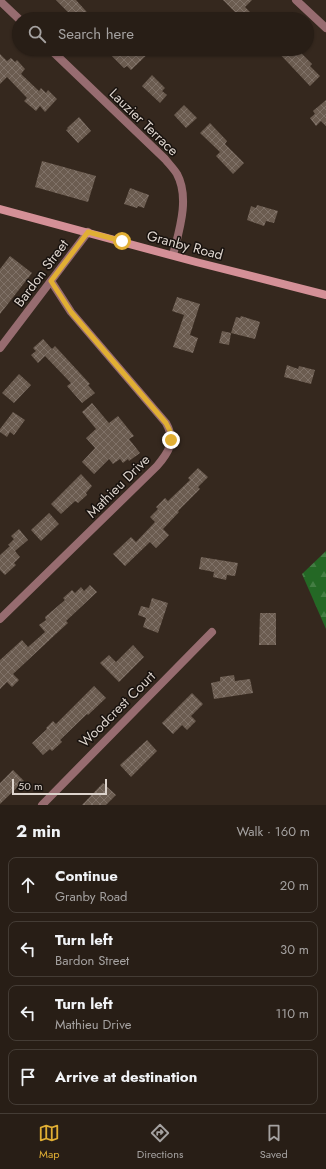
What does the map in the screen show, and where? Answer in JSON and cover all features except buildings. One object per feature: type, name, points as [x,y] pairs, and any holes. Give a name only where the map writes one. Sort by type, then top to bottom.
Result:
[{"type":"main road","name":"Granby Road","points":[[0,209],[326,295]]},
{"type":"street","points":[[296,0],[309,12]]},
{"type":"street","points":[[0,1],[12,13]]},
{"type":"street","points":[[314,17],[326,28]]},
{"type":"street","name":"Lauzier Terrace","points":[[57,56],[165,159],[177,174],[182,190],[183,203],[182,219],[173,255]]},
{"type":"street","name":"Bardon Street","points":[[0,348],[88,232]]},
{"type":"street","name":"Mathieu Drive","points":[[0,619],[157,466],[167,454],[171,440],[170,431],[166,423],[71,312],[51,281]]},
{"type":"street","name":"Woodcrest Court","points":[[42,805],[212,632]]},
{"type":"green space","points":[[326,551],[326,629],[302,574]]},
{"type":"route","points":[[122,241],[88,232],[51,281],[71,312],[166,423],[169,427],[171,440]]}]
